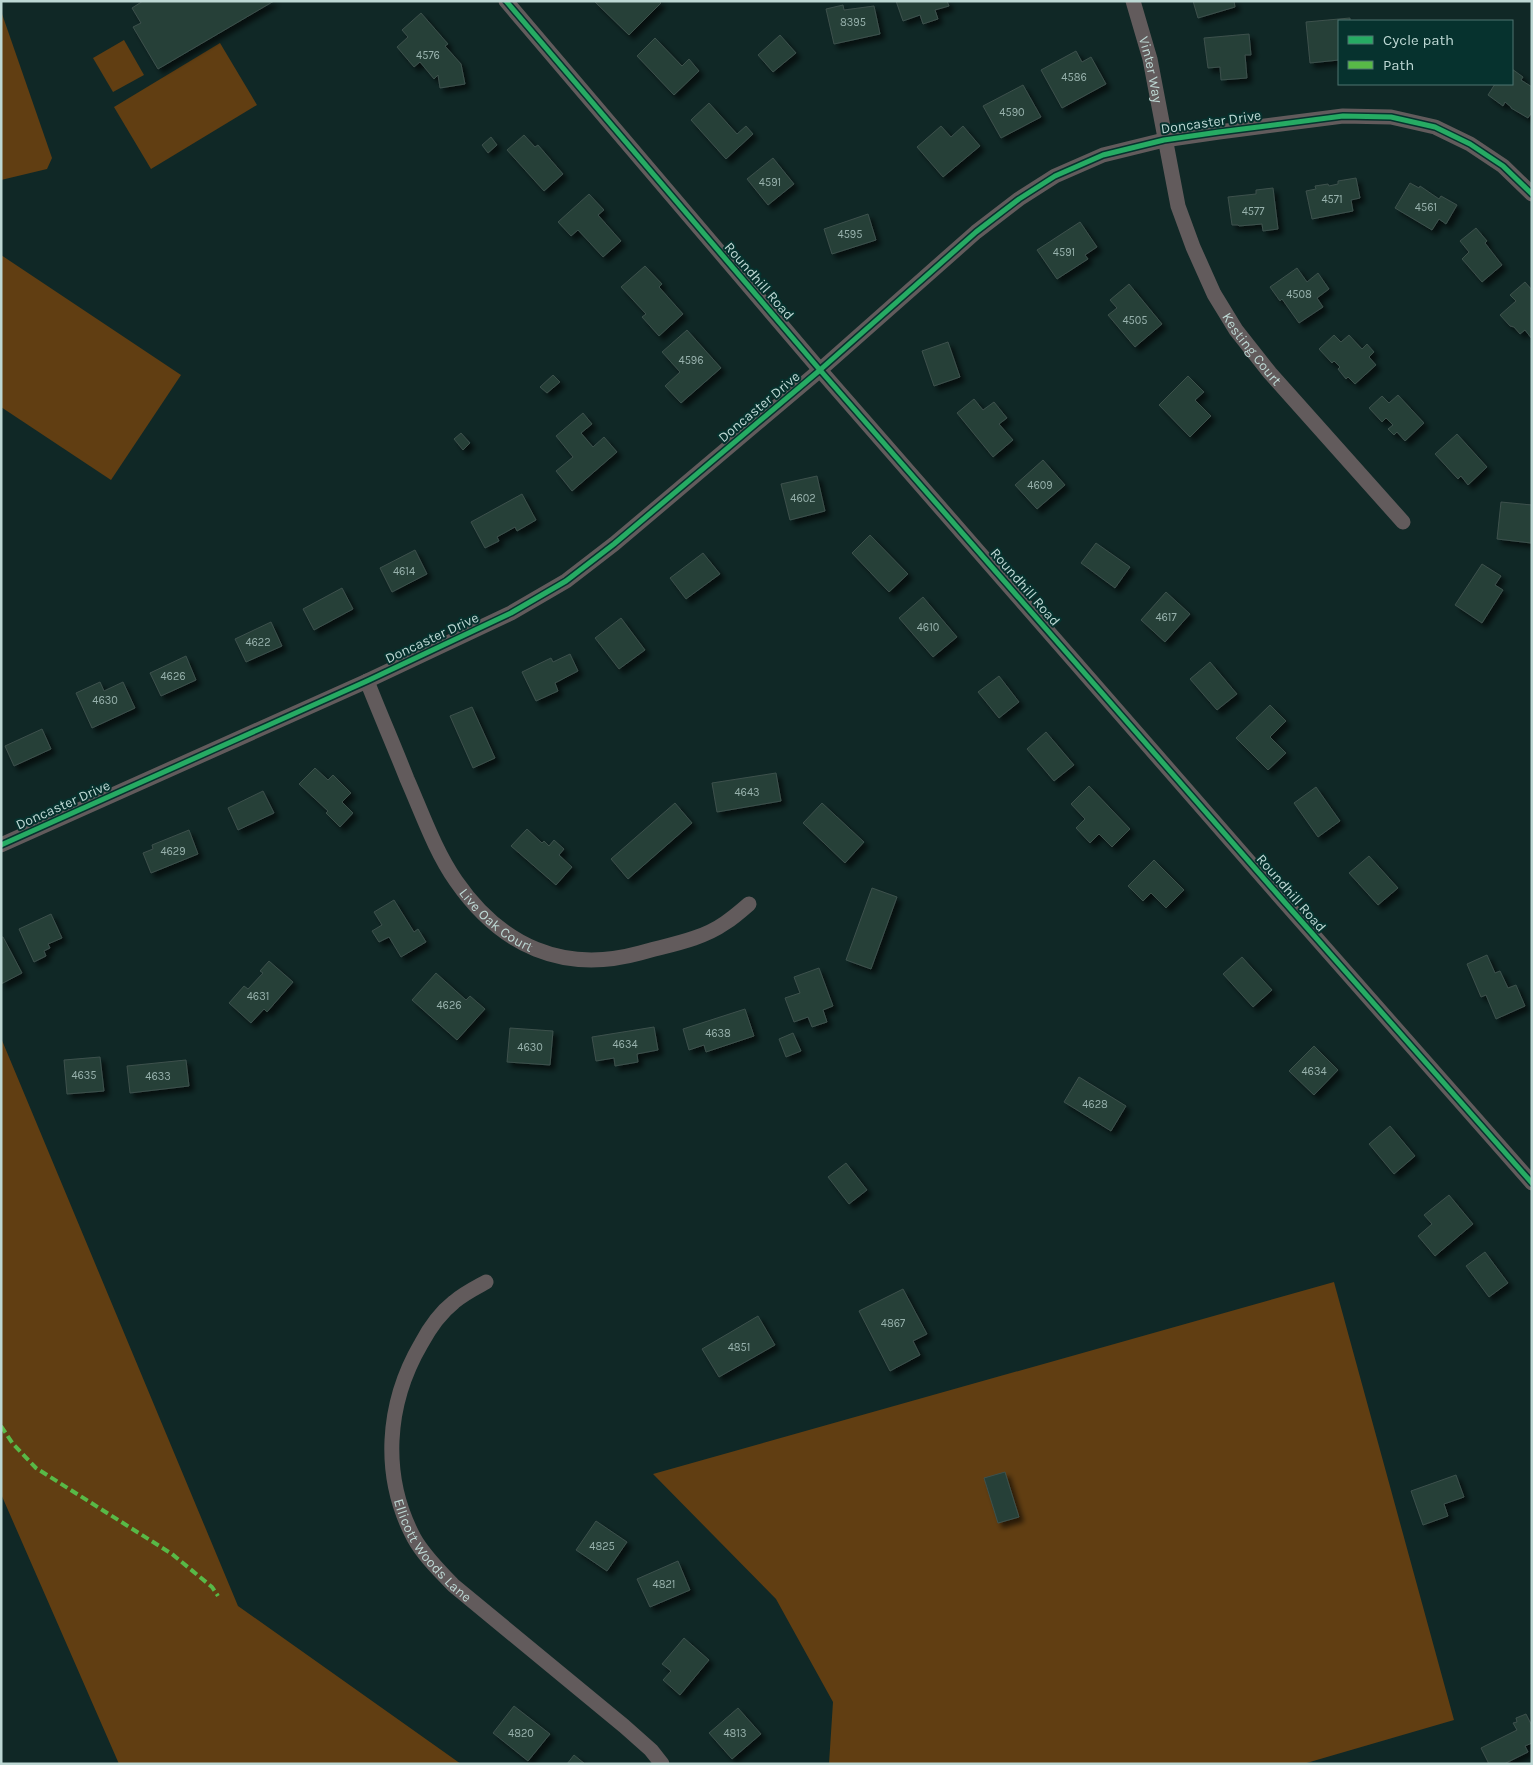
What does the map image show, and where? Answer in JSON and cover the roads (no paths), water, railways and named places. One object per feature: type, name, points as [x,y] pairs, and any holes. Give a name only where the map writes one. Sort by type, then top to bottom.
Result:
[{"type":"street","name":"Roundhill Road","points":[[506,1],[820,370],[1280,898],[1532,1183]]},
{"type":"street","name":"Vinter Way","points":[[1133,1],[1150,59],[1164,140]]},
{"type":"street","name":"Doncaster Drive","points":[[1,845],[367,681],[511,613],[566,581],[614,544],[820,370],[976,232],[1019,199],[1055,176],[1103,155],[1164,140],[1343,116],[1391,117],[1435,127],[1470,144],[1503,166],[1532,194]]},
{"type":"street","name":"Kesting Court","points":[[1164,140],[1178,206],[1214,294],[1236,330],[1270,372],[1403,522]]},
{"type":"street","name":"Live Oak Court","points":[[367,681],[425,822],[439,851],[456,880],[476,907],[503,932],[533,948],[564,959],[596,961],[627,957],[702,935],[724,924],[749,904]]},
{"type":"street","name":"Ellicott Woods Lane","points":[[486,1282],[453,1303],[430,1327],[413,1358],[401,1386],[394,1415],[391,1450],[394,1481],[402,1508],[414,1538],[431,1561],[453,1585],[624,1726],[651,1750],[662,1764]]}]
